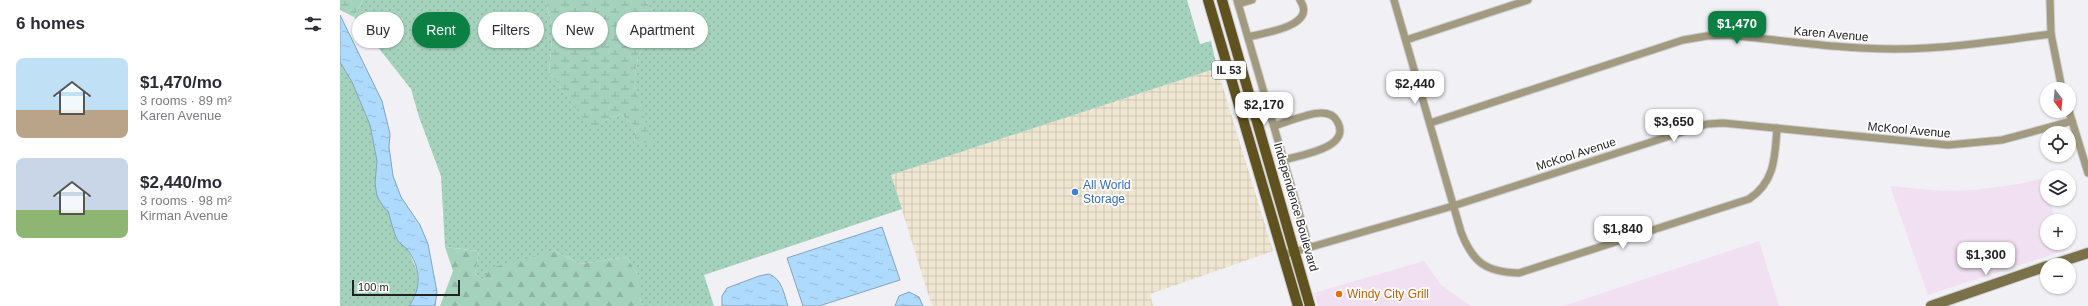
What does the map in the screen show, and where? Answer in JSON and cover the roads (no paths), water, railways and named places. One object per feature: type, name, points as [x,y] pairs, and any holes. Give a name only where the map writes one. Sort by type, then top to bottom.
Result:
[{"type":"main road","name":"IL 53","points":[[1208,0],[1298,306]]},
{"type":"main road","name":"Independence Boulevard","points":[[1222,0],[1310,306]]},
{"type":"main road","points":[[2073,258],[2088,253]]},
{"type":"main road","points":[[1931,306],[2040,268]]},
{"type":"street","points":[[1252,0],[1238,2],[1309,247]]},
{"type":"street","points":[[1248,37],[1293,25],[1303,14],[1304,5],[1300,0]]},
{"type":"street","points":[[1394,0],[1467,246],[1479,262],[1498,272],[1519,273],[1749,199],[1764,186],[1772,173],[1778,128]]},
{"type":"street","points":[[1406,40],[1528,0]]},
{"type":"street","points":[[2050,0],[2051,34],[2061,82]]},
{"type":"street","name":"Karen Avenue","points":[[1430,123],[1683,40],[1701,36],[1727,35],[1847,47],[1900,49],[1948,46],[2051,34]]},
{"type":"street","points":[[1274,126],[1321,113],[1330,114],[1337,120],[1340,131],[1336,141],[1329,147],[1284,160]]},
{"type":"street","points":[[2071,118],[2088,172]]},
{"type":"street","name":"McKool Avenue","points":[[1283,255],[1454,206],[1699,126],[1724,123],[1948,145],[2002,140],[2072,121]]},
{"type":"water","points":[[340,15],[352,40],[352,48],[356,48],[382,101],[390,134],[389,147],[393,176],[401,197],[420,225],[428,244],[437,292],[435,306],[409,306],[418,285],[417,270],[412,256],[398,241],[393,230],[388,211],[384,208],[377,196],[375,183],[377,161],[370,125],[352,82],[340,62]]},
{"type":"water","points":[[882,227],[900,280],[819,306],[803,306],[787,258]]},
{"type":"water","points":[[769,274],[780,283],[788,306],[722,306],[722,296],[727,288],[759,276]]},
{"type":"water","points":[[909,292],[919,297],[923,306],[895,306],[899,296]]},
{"type":"place","name":"All World Storage","points":[[1075,192]]},
{"type":"place","name":"Windy City Grill","points":[[1339,294]]}]
